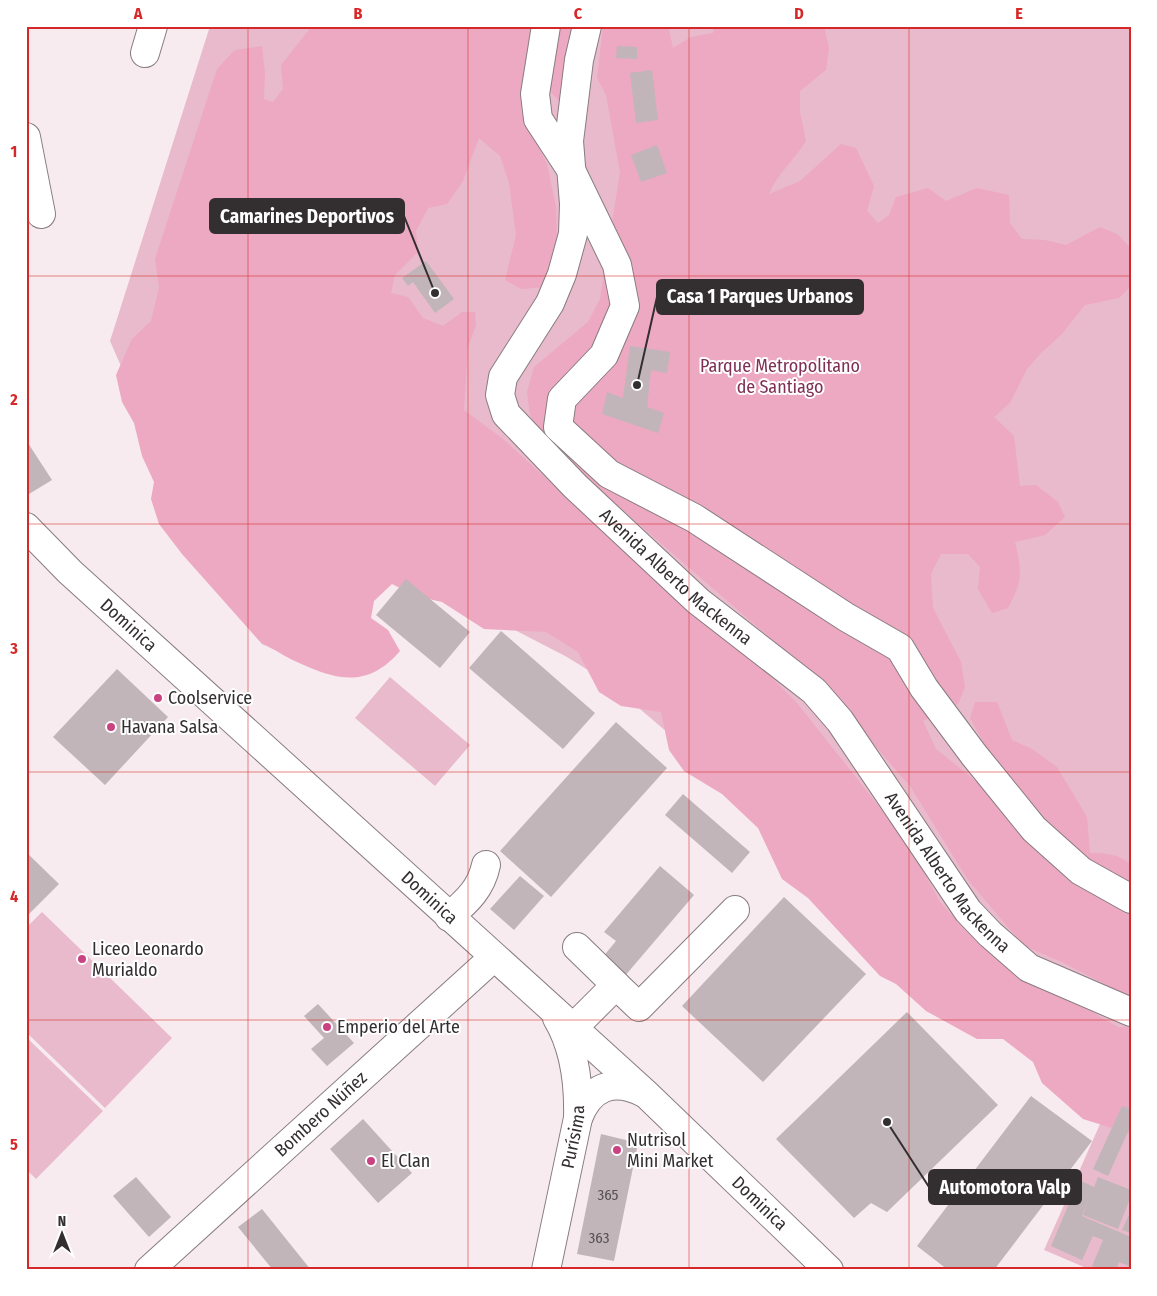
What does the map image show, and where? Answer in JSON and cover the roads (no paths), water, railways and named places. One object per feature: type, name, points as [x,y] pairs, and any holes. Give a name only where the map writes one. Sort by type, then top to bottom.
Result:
[{"type":"street","points":[[145,53],[153,26]]},
{"type":"street","points":[[546,26],[535,94],[538,119],[570,168],[617,265],[626,306],[604,355],[562,399],[558,427],[609,474],[694,518],[846,617],[900,648],[924,688],[946,718],[1034,829],[1081,871],[1131,899]]},
{"type":"street","name":"Avenida Alberto Mackenna","points":[[587,26],[579,60],[571,114],[570,168],[574,204],[573,234],[568,256],[550,303],[503,377],[500,395],[506,414],[569,479],[698,601],[814,691],[828,705],[968,911],[990,934],[1029,968],[1131,1012]]},
{"type":"street","points":[[26,137],[41,214]]},
{"type":"street","name":"Dominica","points":[[26,527],[70,572],[645,1093],[829,1270]]},
{"type":"street","points":[[449,917],[472,897],[483,879],[486,865]]},
{"type":"street","points":[[577,947],[639,1007],[735,910]]},
{"type":"street","name":"Bombero Núñez","points":[[149,1270],[494,957]]},
{"type":"street","points":[[573,1028],[616,985]]},
{"type":"street","name":"Purísima","points":[[546,1270],[578,1118],[577,1079],[573,1060],[568,1041],[550,1006]]},
{"type":"street","points":[[578,1118],[583,1105],[592,1094],[604,1087],[618,1084],[632,1086],[645,1093]]},
{"type":"place","name":"Camarines Deportivos","points":[[435,293]]},
{"type":"place","name":"Casa 1 Parques Urbanos","points":[[637,385]]},
{"type":"place","name":"Coolservice","points":[[158,698]]},
{"type":"place","name":"Havana Salsa","points":[[111,727]]},
{"type":"place","name":"Liceo Leonardo Murialdo","points":[[82,959]]},
{"type":"place","name":"Emperio del Arte","points":[[327,1027]]},
{"type":"place","name":"Automotora Valp","points":[[887,1122]]},
{"type":"place","name":"Nutrisol Mini Market","points":[[617,1150]]},
{"type":"place","name":"El Clan","points":[[371,1161]]},
{"type":"park label","name":"Parque Metropolitano de Santiago","points":[[780,376]]}]
